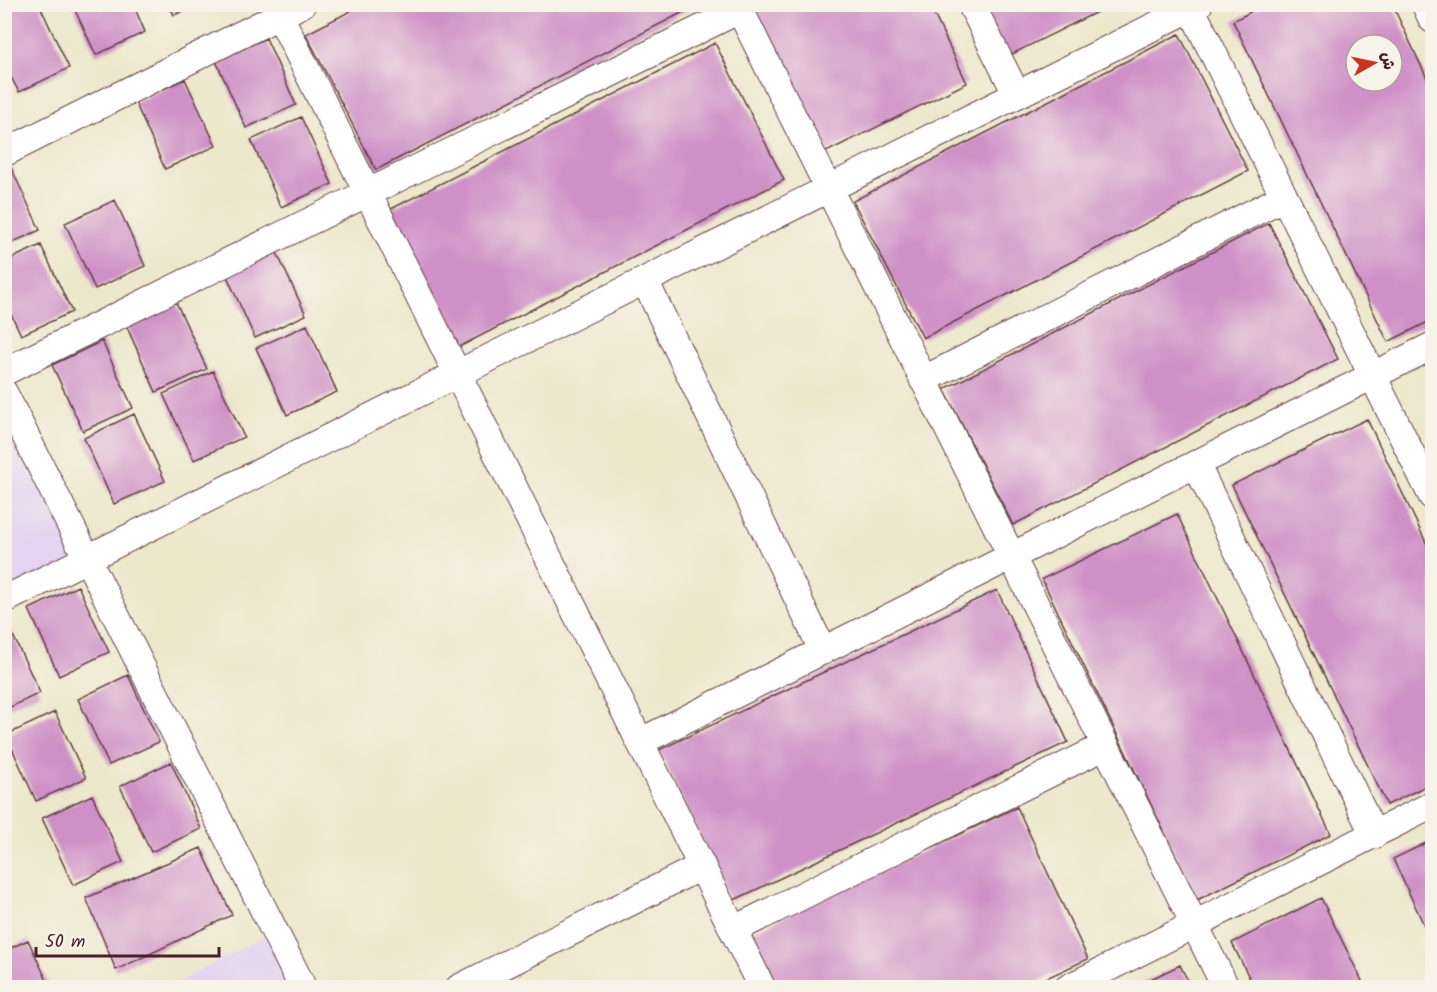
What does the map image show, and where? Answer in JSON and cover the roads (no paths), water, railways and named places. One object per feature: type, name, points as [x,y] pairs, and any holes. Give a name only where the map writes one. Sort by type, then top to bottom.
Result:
[{"type":"street","points":[[971,4],[1017,95]]},
{"type":"street","points":[[1425,4],[1432,19]]},
{"type":"street","points":[[4,600],[1193,6],[1284,197],[1432,496]]},
{"type":"street","points":[[4,372],[738,7],[1226,987]]},
{"type":"street","points":[[4,153],[285,8],[368,193],[762,987]]},
{"type":"street","points":[[923,380],[1284,197]]},
{"type":"street","points":[[645,281],[823,651]]},
{"type":"street","points":[[640,742],[1432,346]]},
{"type":"street","points":[[4,393],[303,987]]},
{"type":"street","points":[[1196,464],[1374,835]]},
{"type":"street","points":[[733,930],[1105,746]]},
{"type":"street","points":[[1068,987],[1432,806]]},
{"type":"street","points":[[459,987],[702,866]]}]
